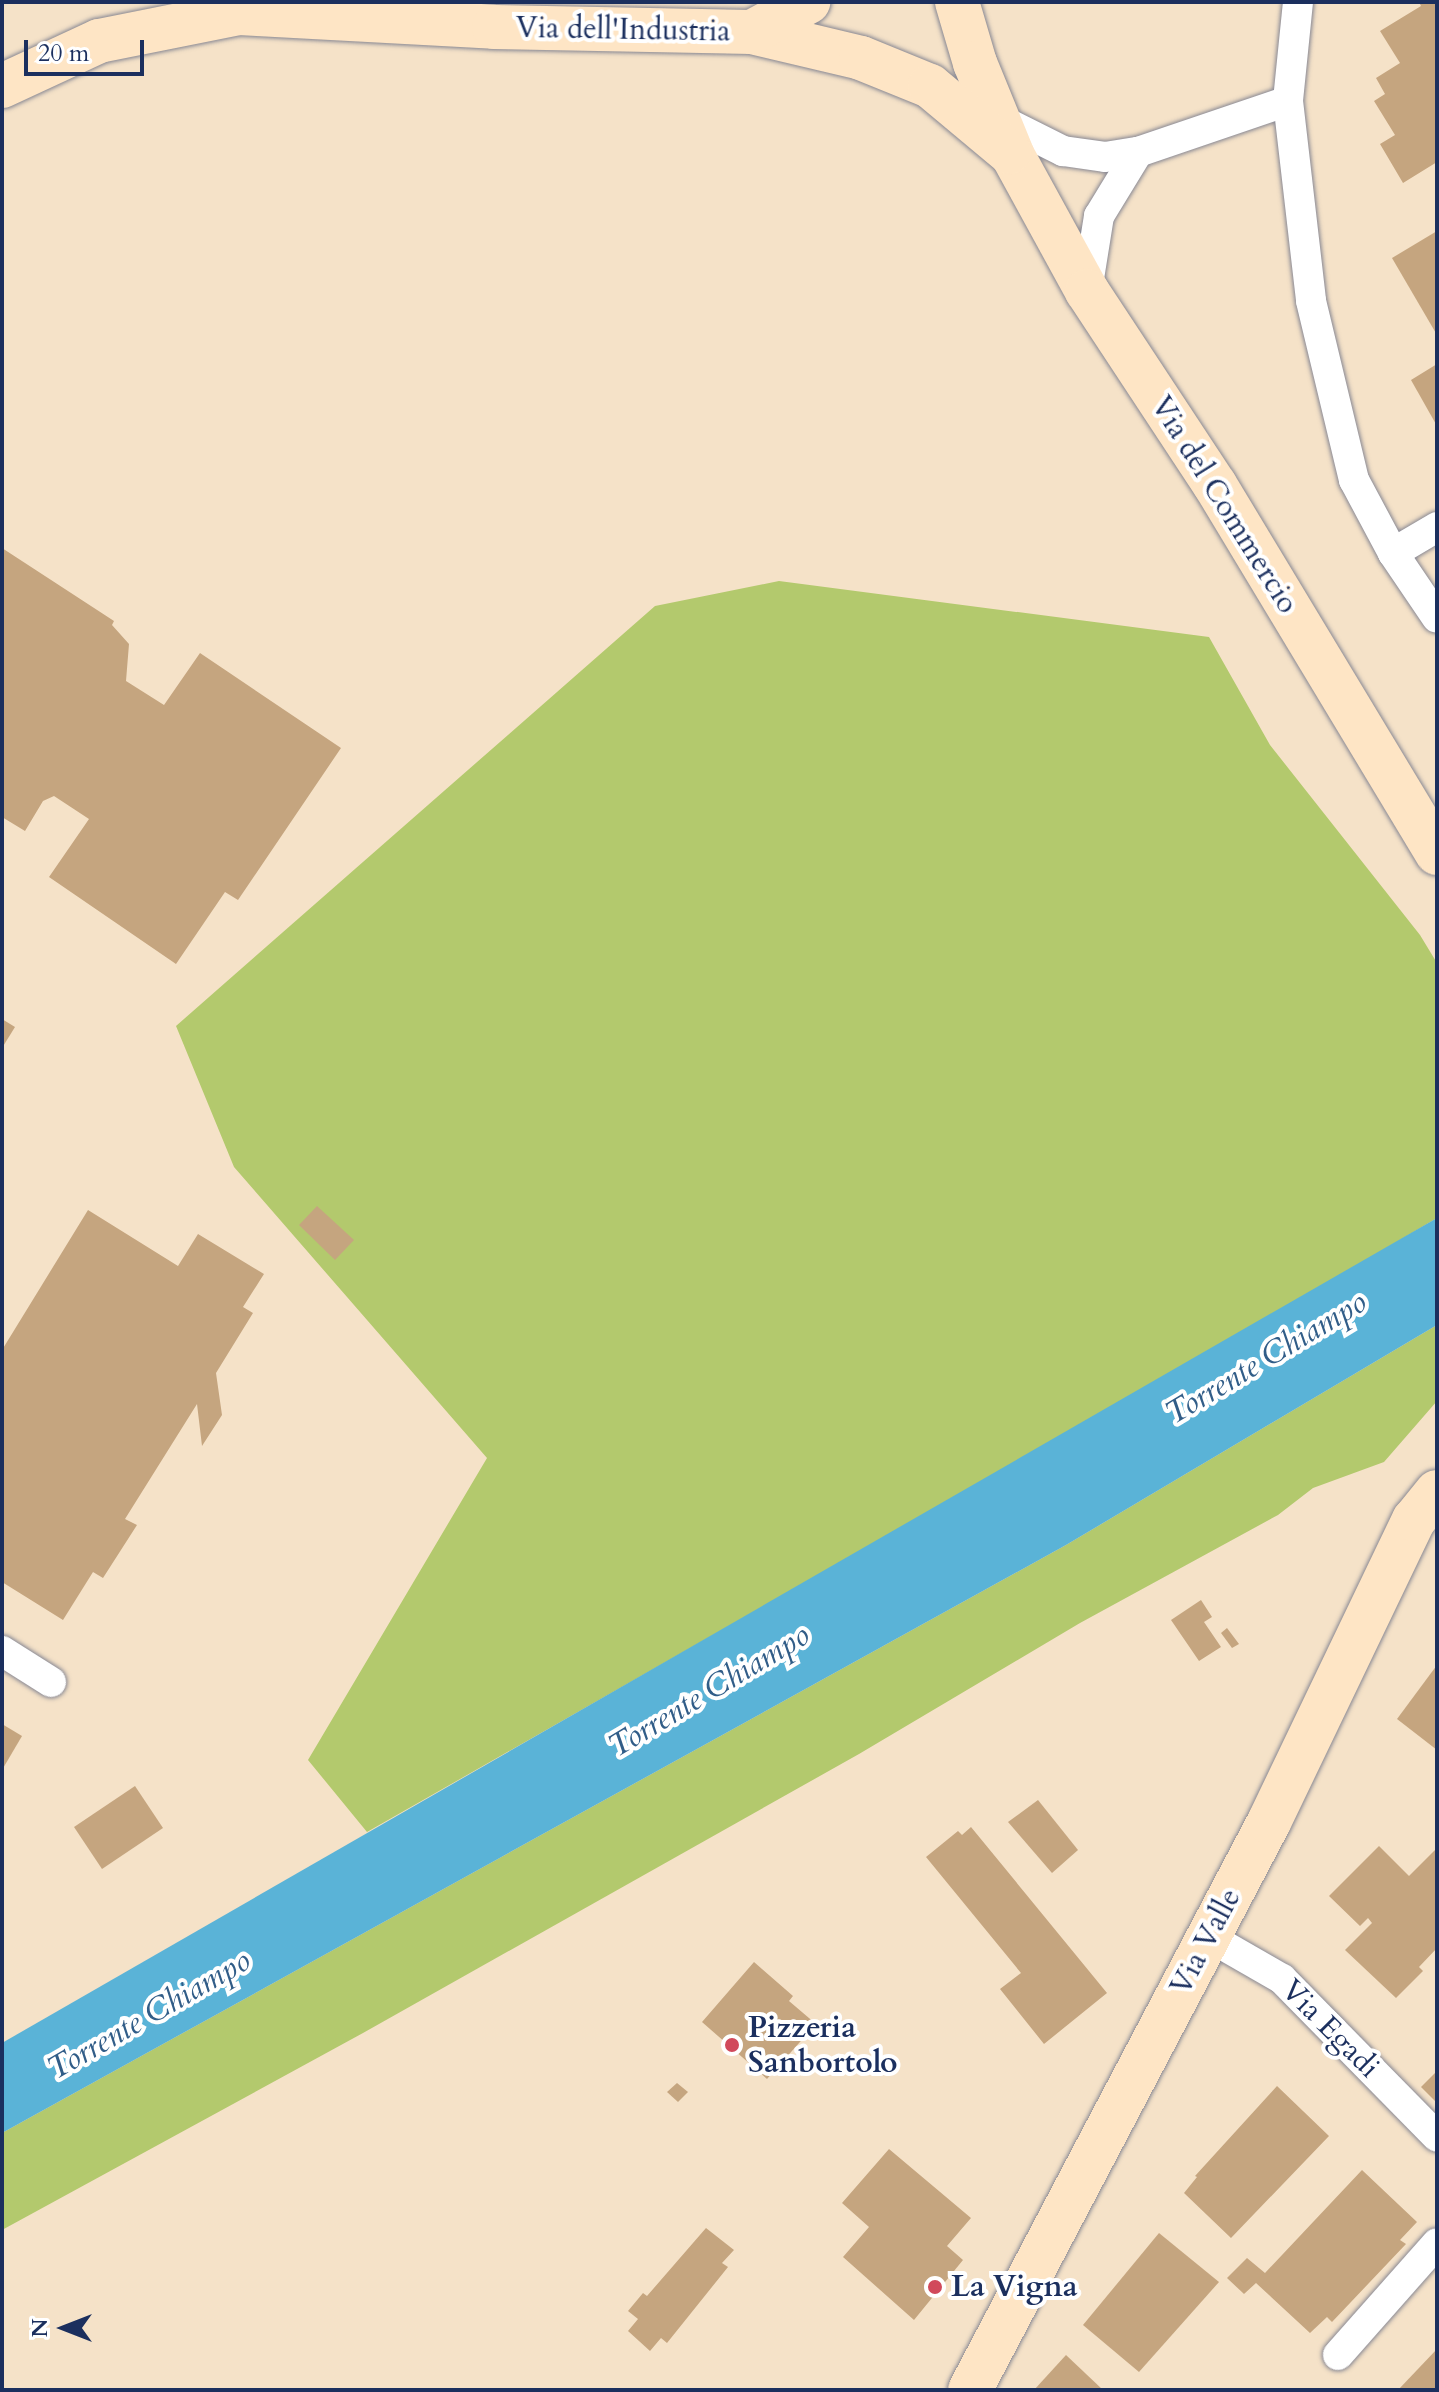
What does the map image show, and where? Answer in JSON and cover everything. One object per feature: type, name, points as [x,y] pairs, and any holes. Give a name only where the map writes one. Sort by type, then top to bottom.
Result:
[{"type":"main road","name":"Via dell'Industria","points":[[2,86],[99,41],[222,8],[494,27],[752,32],[808,2]]},
{"type":"main road","name":"Via del Commercio","points":[[957,2],[975,63],[1006,138],[1087,291],[1215,485],[1437,853]]},
{"type":"main road","points":[[752,32],[861,58],[930,86],[1006,138]]},
{"type":"main road","name":"Via Valle","points":[[970,2390],[1209,1937],[1414,1520],[1437,1492]]},
{"type":"street","points":[[1298,2],[1288,101],[1311,301],[1354,480],[1393,553],[1437,618]]},
{"type":"street","points":[[1006,138],[1105,157],[1138,152],[1288,101]]},
{"type":"street","points":[[1087,291],[1099,216],[1138,152]]},
{"type":"street","points":[[1393,553],[1437,527]]},
{"type":"street","points":[[2,1651],[51,1682]]},
{"type":"street","name":"Via Egadi","points":[[1209,1937],[1282,1979],[1437,2137]]},
{"type":"street","points":[[1338,2355],[1437,2243]]},
{"type":"green space","points":[[779,581],[1209,637],[1270,745],[1420,935],[1437,963],[1437,1218],[1252,1328],[367,1832],[308,1760],[487,1458],[234,1167],[176,1026],[655,606]]},
{"type":"green space","points":[[1437,1325],[1437,1401],[1384,1462],[1313,1488],[1278,1515],[1080,1623],[859,1754],[363,2033],[2,2230],[2,2133],[1066,1545]]},
{"type":"water","name":"Torrente Chiampo","points":[[1437,1218],[1437,1325],[1066,1545],[2,2133],[2,2043]]},
{"type":"building","points":[[1419,2],[1437,2],[1437,162],[1403,183],[1380,144],[1395,135],[1374,101],[1385,94],[1376,78],[1400,63],[1380,31],[1421,6]]},
{"type":"building","points":[[1437,231],[1437,335],[1392,258]]},
{"type":"building","points":[[1437,364],[1437,426],[1411,380]]},
{"type":"building","points":[[2,548],[114,621],[112,625],[129,644],[126,681],[164,705],[200,653],[341,748],[238,900],[225,892],[176,964],[49,877],[89,819],[54,796],[43,801],[25,831],[2,817]]},
{"type":"building","points":[[2,1019],[15,1027],[2,1048]]},
{"type":"building","points":[[317,1206],[354,1240],[335,1260],[299,1225]]},
{"type":"building","points":[[88,1210],[178,1266],[198,1234],[264,1274],[243,1307],[253,1313],[216,1373],[222,1415],[202,1446],[197,1404],[125,1519],[137,1525],[103,1578],[93,1572],[63,1620],[2,1582],[2,1350]]},
{"type":"building","points":[[1201,1600],[1212,1617],[1204,1622],[1221,1647],[1199,1661],[1171,1620]]},
{"type":"building","points":[[1227,1628],[1239,1644],[1232,1648],[1221,1633]]},
{"type":"building","points":[[1437,1665],[1437,1750],[1397,1719]]},
{"type":"building","points":[[2,1724],[22,1736],[2,1770]]},
{"type":"building","points":[[135,1786],[163,1828],[102,1869],[74,1827]]},
{"type":"building","points":[[1038,1800],[1078,1850],[1052,1873],[1008,1822]]},
{"type":"building","points":[[971,1827],[1107,1993],[1044,2044],[1000,1989],[1021,1973],[926,1857],[958,1831],[962,1835]]},
{"type":"building","points":[[1379,1846],[1409,1876],[1437,1848],[1437,1948],[1419,1967],[1423,1971],[1396,1998],[1345,1950],[1372,1923],[1368,1918],[1360,1926],[1329,1896]]},
{"type":"building","points":[[754,1962],[793,1996],[789,2001],[816,2024],[767,2079],[702,2022]]},
{"type":"building","points":[[1437,2071],[1437,2103],[1421,2087]]},
{"type":"building","points":[[677,2083],[688,2092],[678,2102],[667,2092]]},
{"type":"building","points":[[1277,2086],[1329,2136],[1231,2238],[1184,2193],[1195,2176]]},
{"type":"building","points":[[889,2149],[971,2218],[947,2246],[963,2260],[914,2320],[843,2257],[869,2227],[842,2203]]},
{"type":"building","points":[[1362,2170],[1417,2222],[1400,2240],[1406,2244],[1332,2322],[1327,2317],[1310,2333],[1256,2283],[1244,2294],[1227,2278],[1247,2258],[1265,2273]]},
{"type":"building","points":[[706,2228],[734,2250],[722,2263],[728,2267],[667,2343],[661,2338],[650,2351],[628,2331],[638,2319],[628,2311],[643,2293],[647,2296]]},
{"type":"building","points":[[1159,2233],[1219,2282],[1139,2372],[1083,2325]]},
{"type":"building","points":[[1437,2349],[1437,2390],[1398,2390]]},
{"type":"building","points":[[1066,2355],[1103,2390],[1034,2390]]},
{"type":"place","name":"Pizzeria Sanbortolo","points":[[732,2045]]},
{"type":"place","name":"La Vigna","points":[[935,2287]]}]
